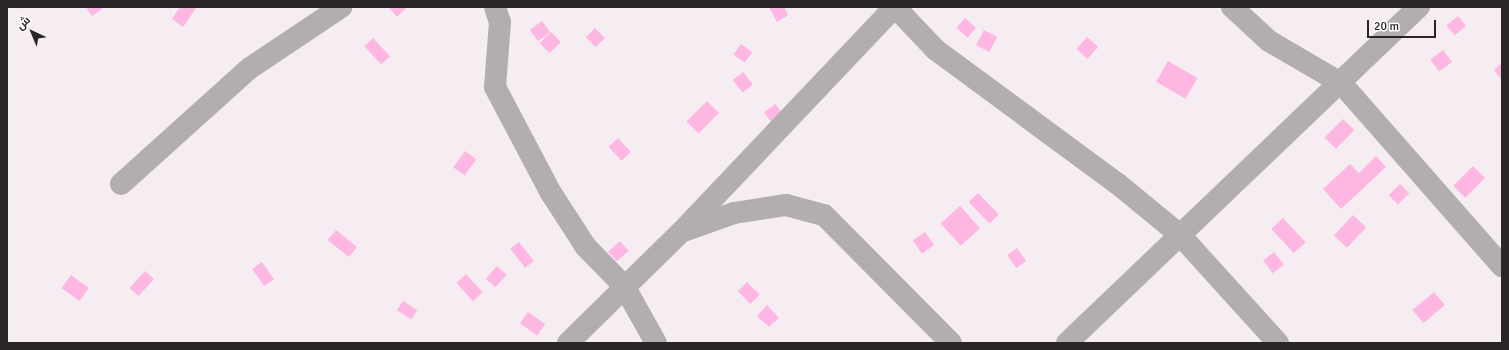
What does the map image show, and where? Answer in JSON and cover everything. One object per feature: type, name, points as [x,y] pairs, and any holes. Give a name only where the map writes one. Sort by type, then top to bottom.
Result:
[{"type":"street","points":[[121,184],[250,68],[341,7]]},
{"type":"street","points":[[495,7],[500,22],[495,87],[550,193],[586,247],[624,286],[656,343]]},
{"type":"street","points":[[568,343],[624,286],[681,232],[895,7],[936,50],[1118,184],[1180,235],[1278,343]]},
{"type":"street","points":[[1232,7],[1269,41],[1341,83],[1502,266]]},
{"type":"street","points":[[1067,343],[1419,7]]},
{"type":"street","points":[[681,232],[734,213],[786,205],[824,216],[951,343]]},
{"type":"building","points":[[86,7],[101,7],[102,9],[92,16]]},
{"type":"building","points":[[180,7],[196,8],[183,27],[172,19]]},
{"type":"building","points":[[388,7],[405,7],[406,8],[397,17]]},
{"type":"building","points":[[769,7],[784,7],[788,15],[777,22]]},
{"type":"building","points":[[1458,16],[1466,26],[1455,36],[1446,25]]},
{"type":"building","points":[[965,18],[976,28],[967,38],[956,28]]},
{"type":"building","points":[[542,21],[550,32],[538,41],[530,30]]},
{"type":"building","points":[[595,28],[605,38],[596,47],[586,37]]},
{"type":"building","points":[[984,30],[997,37],[989,52],[976,45]]},
{"type":"building","points":[[551,32],[561,42],[550,53],[540,43]]},
{"type":"building","points":[[1087,37],[1098,47],[1087,59],[1076,49]]},
{"type":"building","points":[[373,38],[390,56],[381,64],[364,46]]},
{"type":"building","points":[[741,44],[752,52],[745,63],[733,55]]},
{"type":"building","points":[[1443,50],[1452,62],[1439,72],[1430,60]]},
{"type":"building","points":[[1168,61],[1197,78],[1185,99],[1156,82]]},
{"type":"building","points":[[1502,63],[1502,80],[1494,70]]},
{"type":"building","points":[[743,72],[753,85],[743,93],[733,80]]},
{"type":"building","points":[[707,101],[719,113],[699,134],[686,122]]},
{"type":"building","points":[[775,104],[786,118],[775,127],[764,113]]},
{"type":"building","points":[[1343,119],[1354,130],[1336,149],[1325,137]]},
{"type":"building","points":[[618,138],[631,152],[621,161],[608,147]]},
{"type":"building","points":[[465,151],[476,159],[465,175],[453,167]]},
{"type":"building","points":[[1376,156],[1386,167],[1341,209],[1323,189],[1350,164],[1359,173]]},
{"type":"building","points":[[1473,166],[1485,178],[1465,198],[1453,186]]},
{"type":"building","points":[[1400,184],[1409,193],[1398,205],[1389,195]]},
{"type":"building","points":[[978,193],[999,215],[989,224],[969,202]]},
{"type":"building","points":[[960,206],[980,228],[961,246],[941,223]]},
{"type":"building","points":[[1353,215],[1366,227],[1347,248],[1334,235]]},
{"type":"building","points":[[1283,218],[1306,242],[1294,253],[1271,229]]},
{"type":"building","points":[[336,230],[357,247],[349,257],[328,240]]},
{"type":"building","points":[[925,232],[934,245],[922,254],[913,241]]},
{"type":"building","points":[[620,241],[629,251],[617,261],[608,252]]},
{"type":"building","points":[[519,242],[534,261],[525,268],[510,249]]},
{"type":"building","points":[[1017,248],[1026,261],[1016,268],[1007,255]]},
{"type":"building","points":[[1274,252],[1284,265],[1273,273],[1263,261]]},
{"type":"building","points":[[262,262],[274,279],[264,286],[252,269]]},
{"type":"building","points":[[497,266],[507,275],[495,287],[486,279]]},
{"type":"building","points":[[145,271],[154,279],[139,296],[130,288]]},
{"type":"building","points":[[466,274],[483,293],[473,301],[456,283]]},
{"type":"building","points":[[71,275],[89,288],[79,301],[62,288]]},
{"type":"building","points":[[747,282],[760,295],[751,304],[738,291]]},
{"type":"building","points":[[1434,292],[1445,305],[1423,323],[1413,310]]},
{"type":"building","points":[[403,301],[417,310],[411,319],[397,310]]},
{"type":"building","points":[[767,305],[779,318],[769,327],[757,316]]},
{"type":"building","points":[[528,312],[545,324],[537,336],[520,323]]}]
